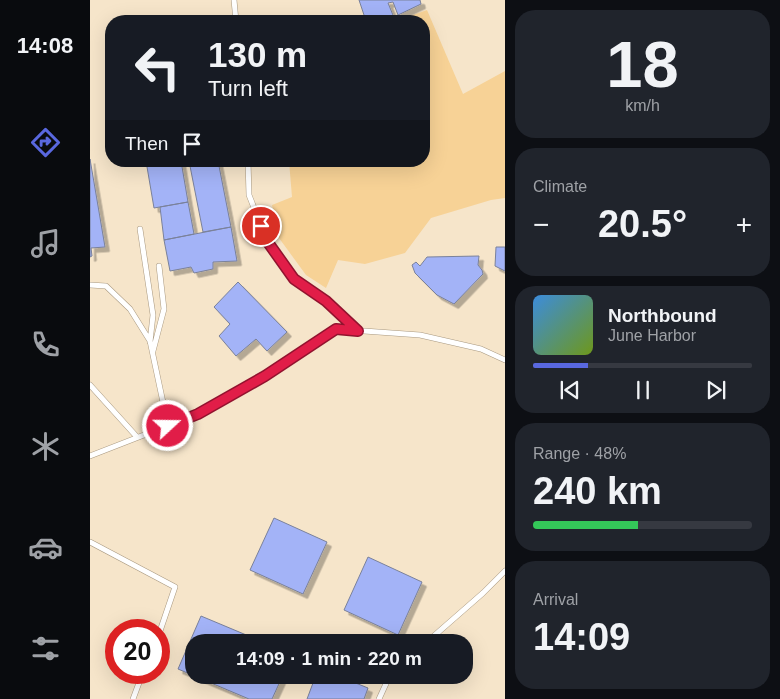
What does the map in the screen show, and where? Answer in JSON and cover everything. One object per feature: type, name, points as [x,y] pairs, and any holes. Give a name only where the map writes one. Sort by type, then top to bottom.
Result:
[{"type":"lane","points":[[234,0],[235,15]]},
{"type":"lane","points":[[248,167],[249,195],[267,241],[294,279],[326,301],[358,331]]},
{"type":"lane","points":[[140,229],[153,315],[150,344],[168,426]]},
{"type":"lane","points":[[152,354],[164,309],[159,266]]},
{"type":"lane","points":[[90,285],[106,286],[130,309],[150,344]]},
{"type":"lane","points":[[90,456],[198,414],[265,376],[336,329],[420,335],[481,349],[505,360]]},
{"type":"lane","points":[[90,385],[137,438]]},
{"type":"lane","points":[[90,542],[175,587],[164,619]]},
{"type":"lane","points":[[436,634],[505,571]]},
{"type":"lane","points":[[133,699],[139,684]]},
{"type":"lane","points":[[379,699],[386,684]]},
{"type":"shaded area","points":[[427,10],[429,15],[413,15]]},
{"type":"shaded area","points":[[430,17],[463,94],[505,71],[505,198],[491,200],[431,218],[405,253],[365,264],[338,260],[326,288],[306,275],[279,238],[272,205],[292,197],[290,167],[430,167]]},
{"type":"building","points":[[359,0],[420,0],[421,4],[398,15],[393,2],[388,3],[393,15],[364,15]]},
{"type":"building","points":[[90,159],[105,247],[91,248],[92,256],[90,257]]},
{"type":"building","points":[[147,167],[182,167],[188,202],[154,208]]},
{"type":"building","points":[[190,167],[219,167],[231,227],[203,232]]},
{"type":"building","points":[[188,202],[194,234],[164,240],[160,207]]},
{"type":"building","points":[[231,227],[237,261],[213,262],[213,269],[194,273],[191,267],[170,271],[164,240]]},
{"type":"building","points":[[496,247],[505,247],[505,271],[495,266]]},
{"type":"building","points":[[479,256],[478,265],[483,274],[454,304],[437,295],[415,273],[412,265],[416,262],[420,266],[427,257]]},
{"type":"building","points":[[238,282],[287,332],[267,351],[256,339],[236,356],[219,336],[230,324],[214,307]]},
{"type":"building","points":[[274,518],[327,542],[303,594],[250,570]]},
{"type":"building","points":[[368,557],[422,582],[398,634],[344,610]]},
{"type":"building","points":[[201,616],[244,634],[193,634]]},
{"type":"building","points":[[185,653],[185,672],[178,669]]},
{"type":"building","points":[[214,684],[279,684],[272,699],[249,699]]},
{"type":"building","points":[[313,684],[358,684],[368,688],[364,699],[307,699]]},
{"type":"route","points":[[168,426],[198,414],[265,376],[336,329],[358,331],[326,301],[294,279],[267,241],[261,226]]}]
